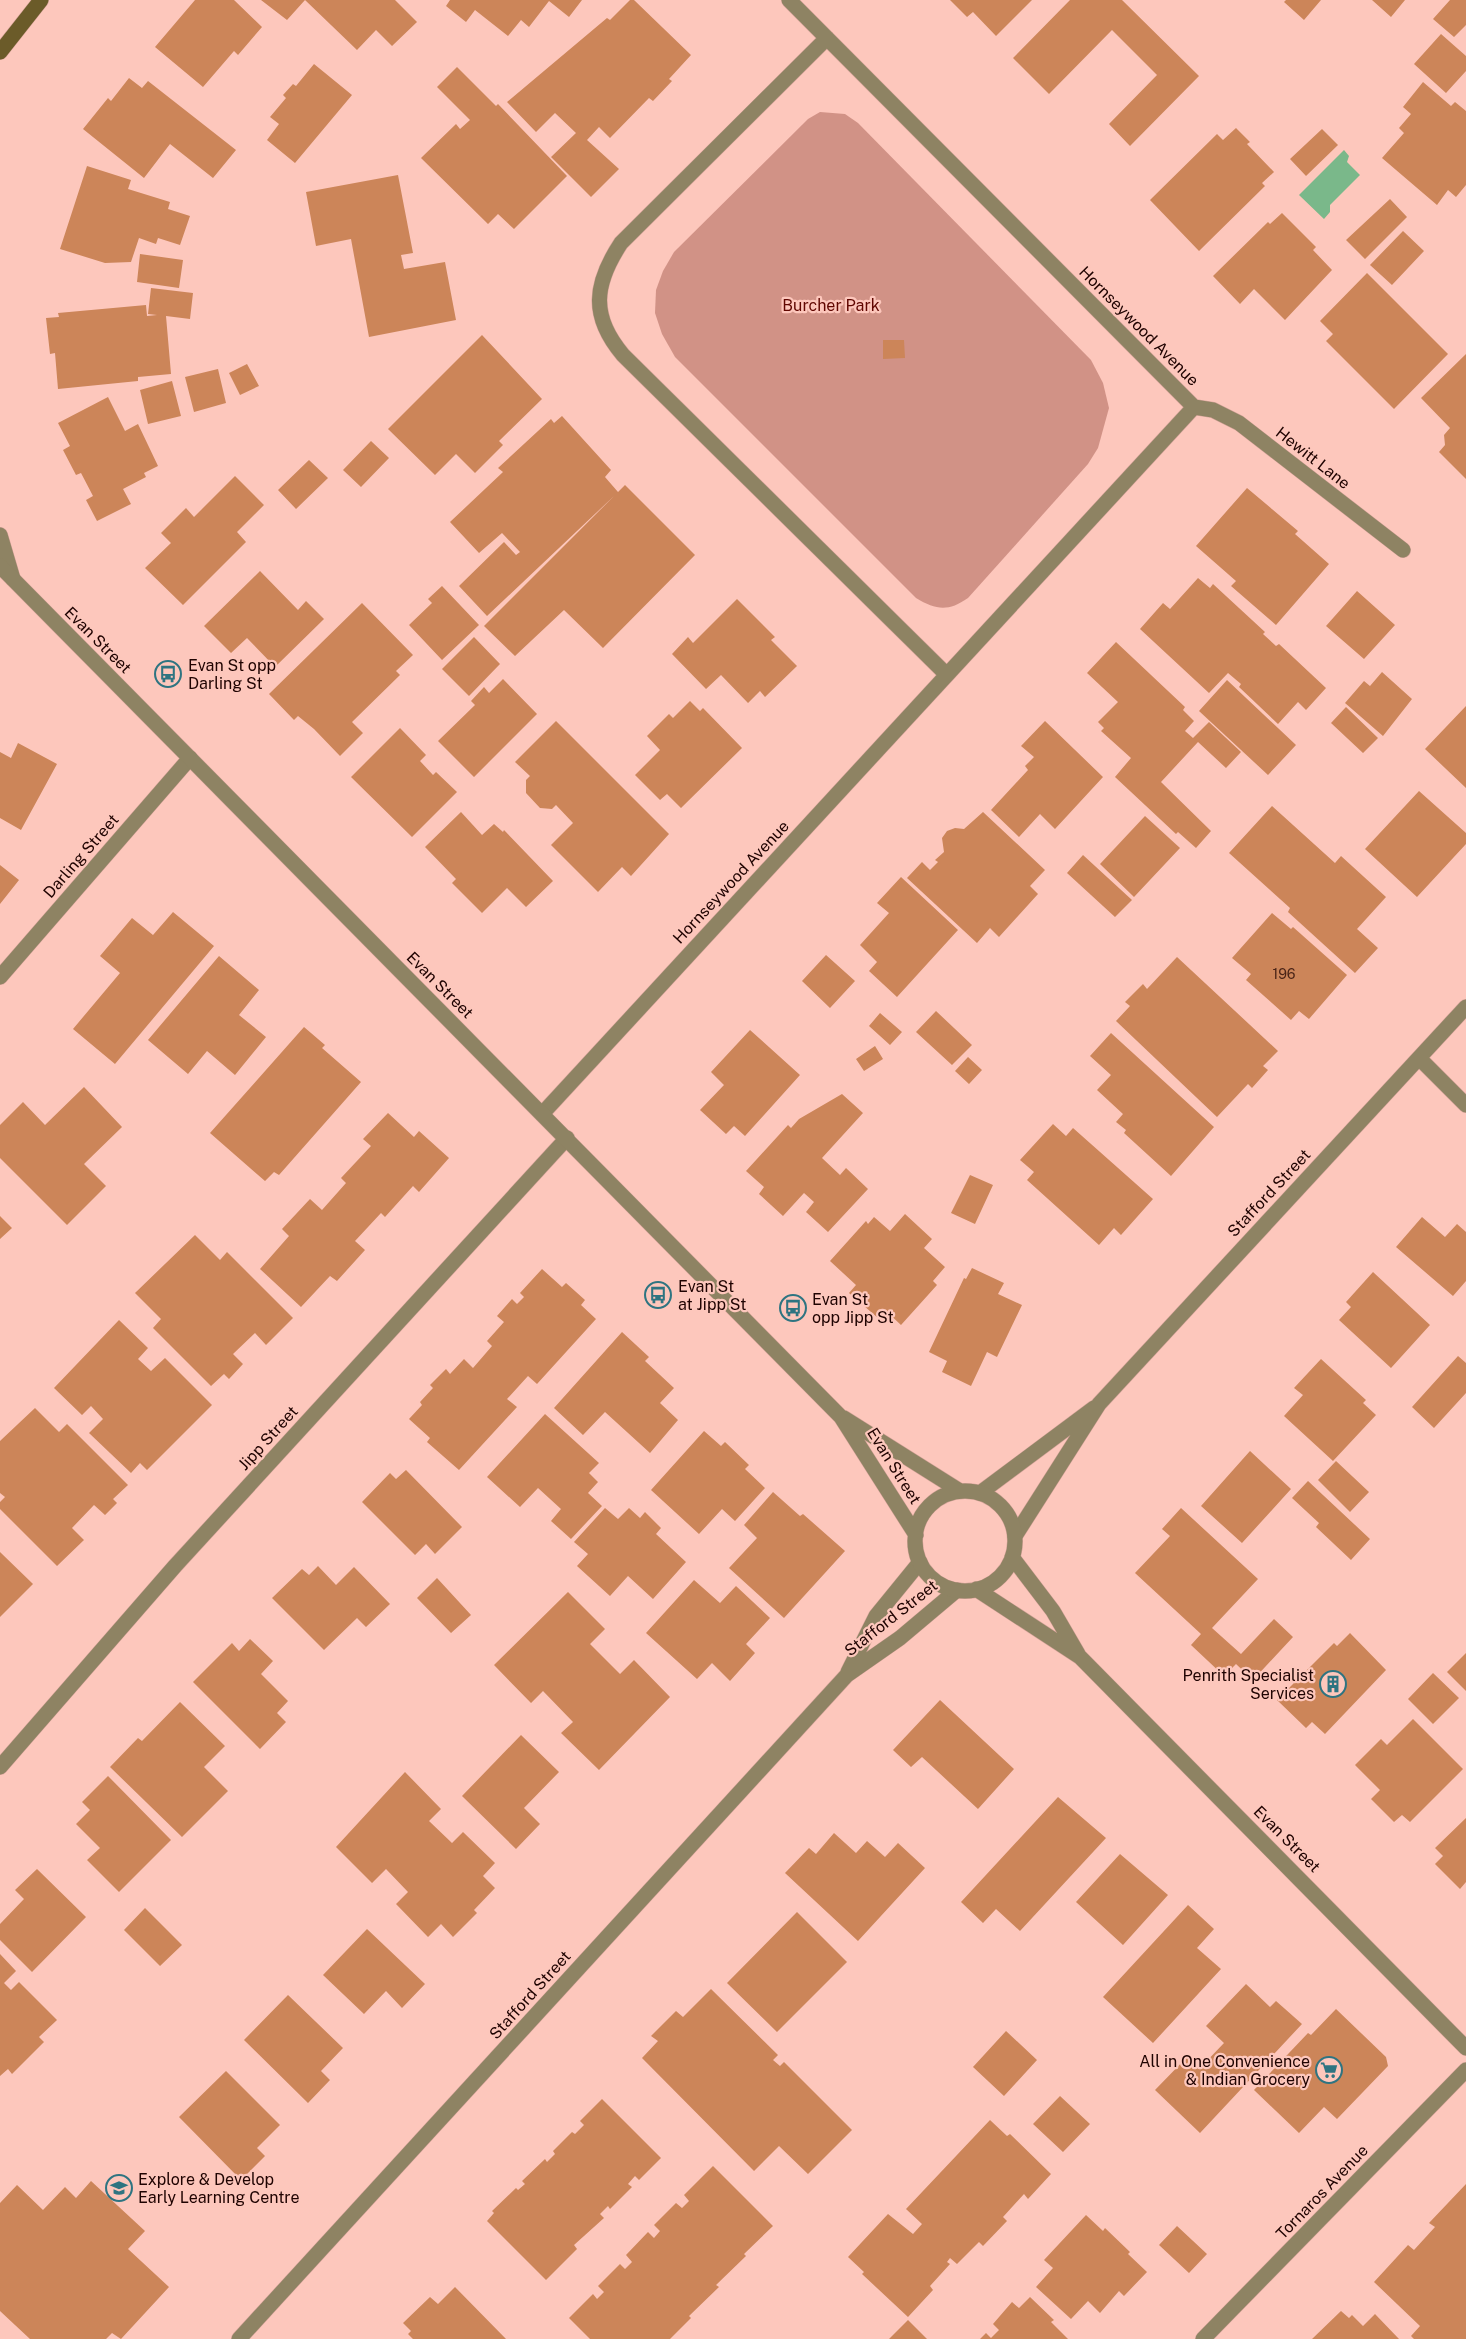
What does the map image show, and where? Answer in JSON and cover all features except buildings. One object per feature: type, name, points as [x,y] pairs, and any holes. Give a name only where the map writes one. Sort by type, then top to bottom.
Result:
[{"type":"main road","points":[[0,52],[41,0]]},
{"type":"street","name":"Hornseywood Avenue","points":[[542,1114],[1194,407],[789,0]]},
{"type":"street","points":[[827,38],[621,243],[607,264],[600,286],[601,317],[608,335],[623,355],[947,675]]},
{"type":"street","name":"Hewitt Lane","points":[[1194,407],[1213,410],[1239,423],[1403,550]]},
{"type":"street","name":"Evan Street","points":[[0,535],[13,579]]},
{"type":"street","name":"Evan Street","points":[[0,566],[842,1417],[916,1535]]},
{"type":"street","name":"Darling Street","points":[[0,977],[190,758]]},
{"type":"street","name":"Stafford Street","points":[[1015,1536],[1099,1404],[1466,1007]]},
{"type":"street","points":[[1419,1058],[1466,1105]]},
{"type":"street","name":"Jipp Street","points":[[0,1767],[175,1566],[567,1138]]},
{"type":"street","name":"Stafford Street","points":[[980,1493],[1099,1404]]},
{"type":"street","name":"Evan Street","points":[[842,1417],[960,1491]]},
{"type":"street","points":[[960,1491],[980,1493],[993,1499],[1004,1509],[1012,1522],[1015,1536],[1012,1557],[998,1578],[976,1589],[957,1590],[935,1581],[920,1562],[916,1535],[925,1510],[935,1501],[960,1491]]},
{"type":"street","name":"Evan Street","points":[[1012,1557],[1053,1611],[1080,1657]]},
{"type":"street","name":"Stafford Street","points":[[847,1675],[876,1616],[920,1562]]},
{"type":"street","name":"Evan Street","points":[[976,1589],[1080,1657],[1466,2048]]},
{"type":"street","name":"Stafford Street","points":[[239,2339],[847,1675],[900,1638],[957,1590]]},
{"type":"street","name":"Tornaros Avenue","points":[[1203,2339],[1466,2070]]},
{"type":"green space","name":"Burcher Park","points":[[820,112],[845,114],[858,123],[1091,360],[1103,383],[1109,408],[1098,448],[1088,464],[968,598],[954,606],[936,607],[916,598],[675,357],[662,334],[655,313],[656,290],[663,271],[674,252],[808,119]]},
{"type":"shaded area","points":[[1344,150],[1349,156],[1347,162],[1360,175],[1330,205],[1330,212],[1324,219],[1299,195]]},
{"type":"place","name":"Evan St opp Darling St","points":[[168,674]]},
{"type":"place","name":"Evan St at Jipp St","points":[[658,1295]]},
{"type":"place","name":"Evan St opp Jipp St","points":[[793,1308]]},
{"type":"place","name":"Penrith Specialist Services","points":[[1333,1684]]},
{"type":"place","name":"All in One Convenience & Indian Grocery","points":[[1329,2070]]},
{"type":"place","name":"Explore & Develop Early Learning Centre","points":[[119,2188]]}]
